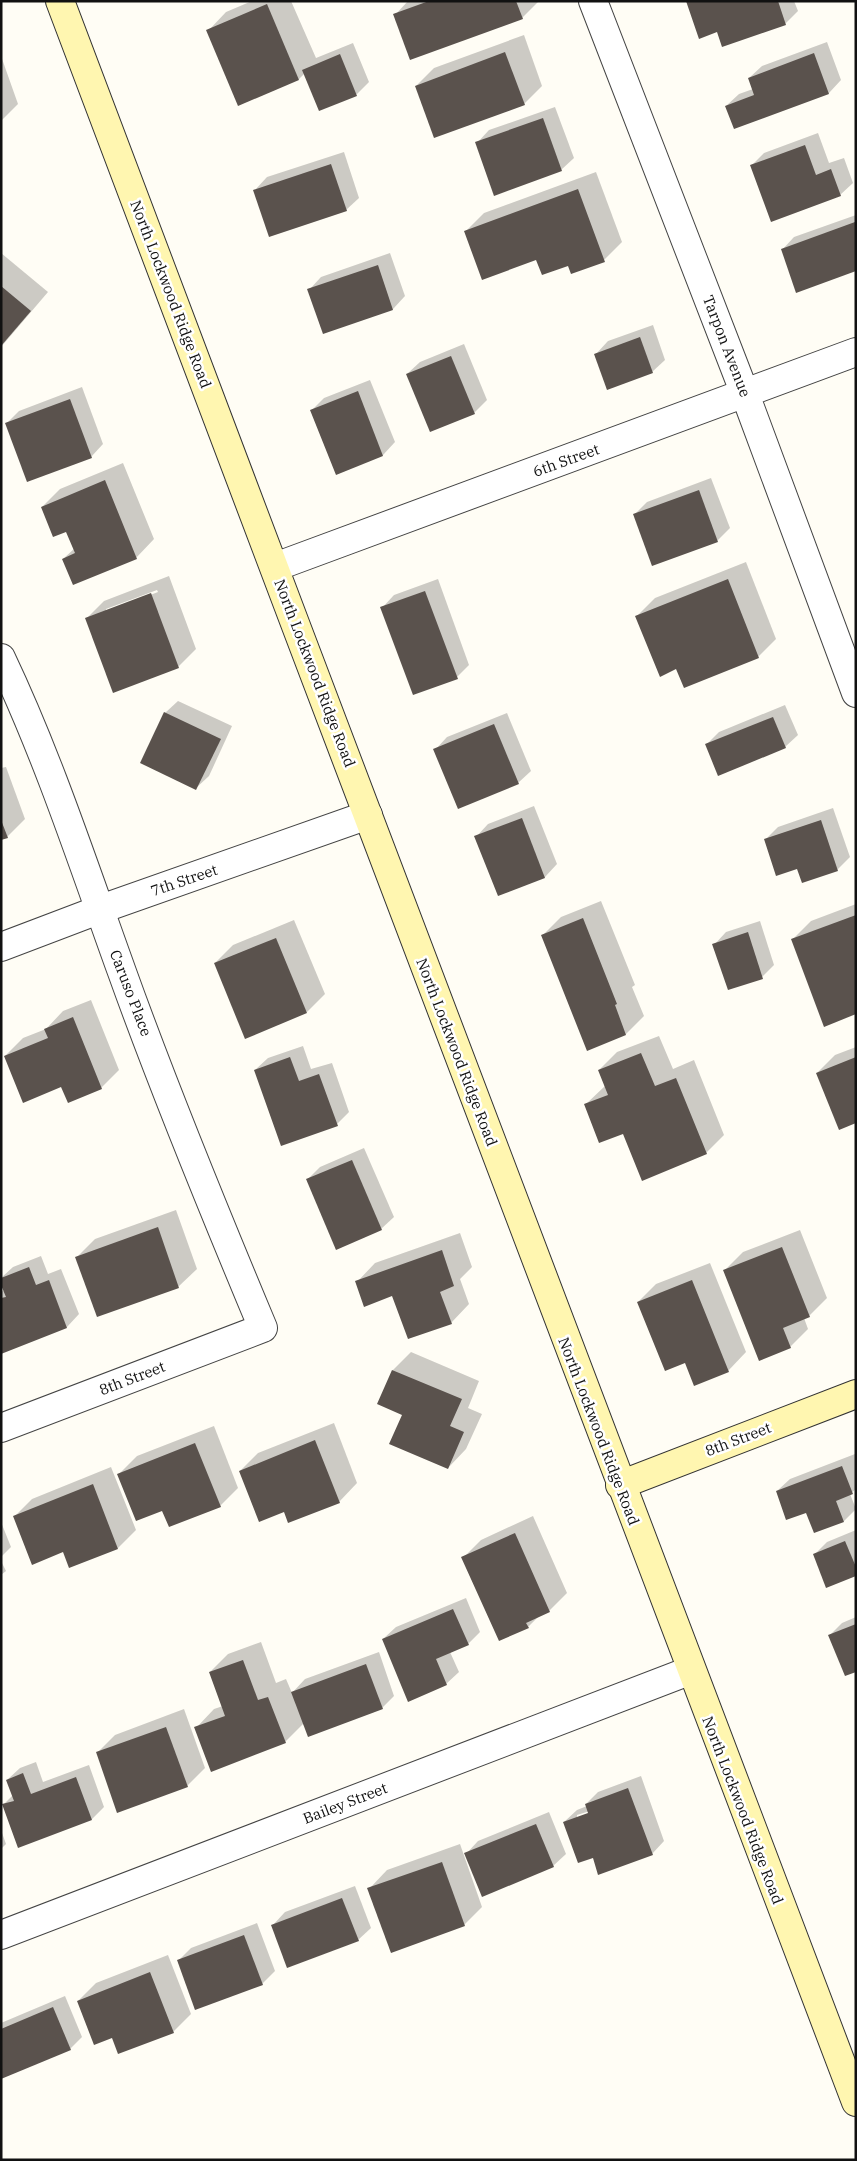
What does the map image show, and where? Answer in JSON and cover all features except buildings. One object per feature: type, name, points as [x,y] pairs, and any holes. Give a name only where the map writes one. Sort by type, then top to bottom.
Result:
[{"type":"street","name":"North Lockwood Ridge Road","points":[[60,1],[275,567],[689,1671],[856,2102]]},
{"type":"street","name":"Tarpon Avenue","points":[[593,1],[745,394],[856,693]]},
{"type":"street","name":"6th Street","points":[[275,567],[856,352]]},
{"type":"street","name":"Caruso Place","points":[[1,658],[19,695],[101,909],[129,990],[263,1328]]},
{"type":"street","name":"7th Street","points":[[1,947],[101,909],[368,815]]},
{"type":"street","name":"8th Street","points":[[1,1428],[263,1328]]},
{"type":"street","name":"8th Street","points":[[620,1485],[856,1394]]},
{"type":"street","name":"Bailey Street","points":[[1,1935],[689,1671]]}]
